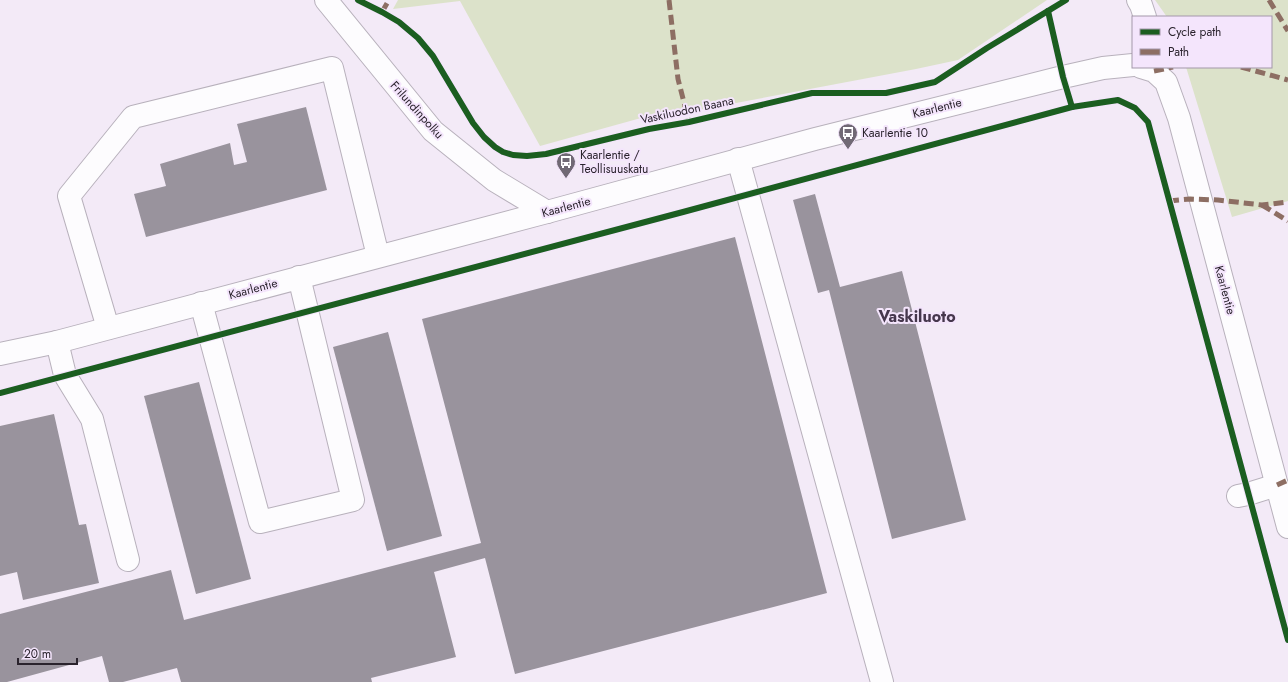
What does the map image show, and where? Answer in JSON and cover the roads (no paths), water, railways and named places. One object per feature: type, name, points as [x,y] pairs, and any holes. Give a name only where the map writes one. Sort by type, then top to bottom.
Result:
[{"type":"street","name":"Frilundinpolku","points":[[326,0],[433,131],[494,180],[547,212]]},
{"type":"street","points":[[1138,0],[1145,16]]},
{"type":"street","name":"Kaarlentie","points":[[0,354],[57,342],[547,212],[822,137],[1063,77],[1103,68],[1132,64]]},
{"type":"street","points":[[108,328],[70,196],[134,117],[332,68],[378,256]]},
{"type":"street","name":"Kaarlentie","points":[[1150,68],[1166,82],[1179,118],[1288,527]]},
{"type":"street","points":[[738,159],[882,682]]},
{"type":"street","points":[[201,303],[260,522],[353,500],[299,277]]},
{"type":"street","points":[[57,342],[65,376],[92,419],[128,560]]},
{"type":"street","points":[[1238,496],[1277,485]]},
{"type":"place","name":"Kaarlentie 10","points":[[848,150]]},
{"type":"place","name":"Kaarlentie / Teollisuuskatu","points":[[566,179]]},
{"type":"district","name":"Vaskiluoto","points":[[917,316]]}]
